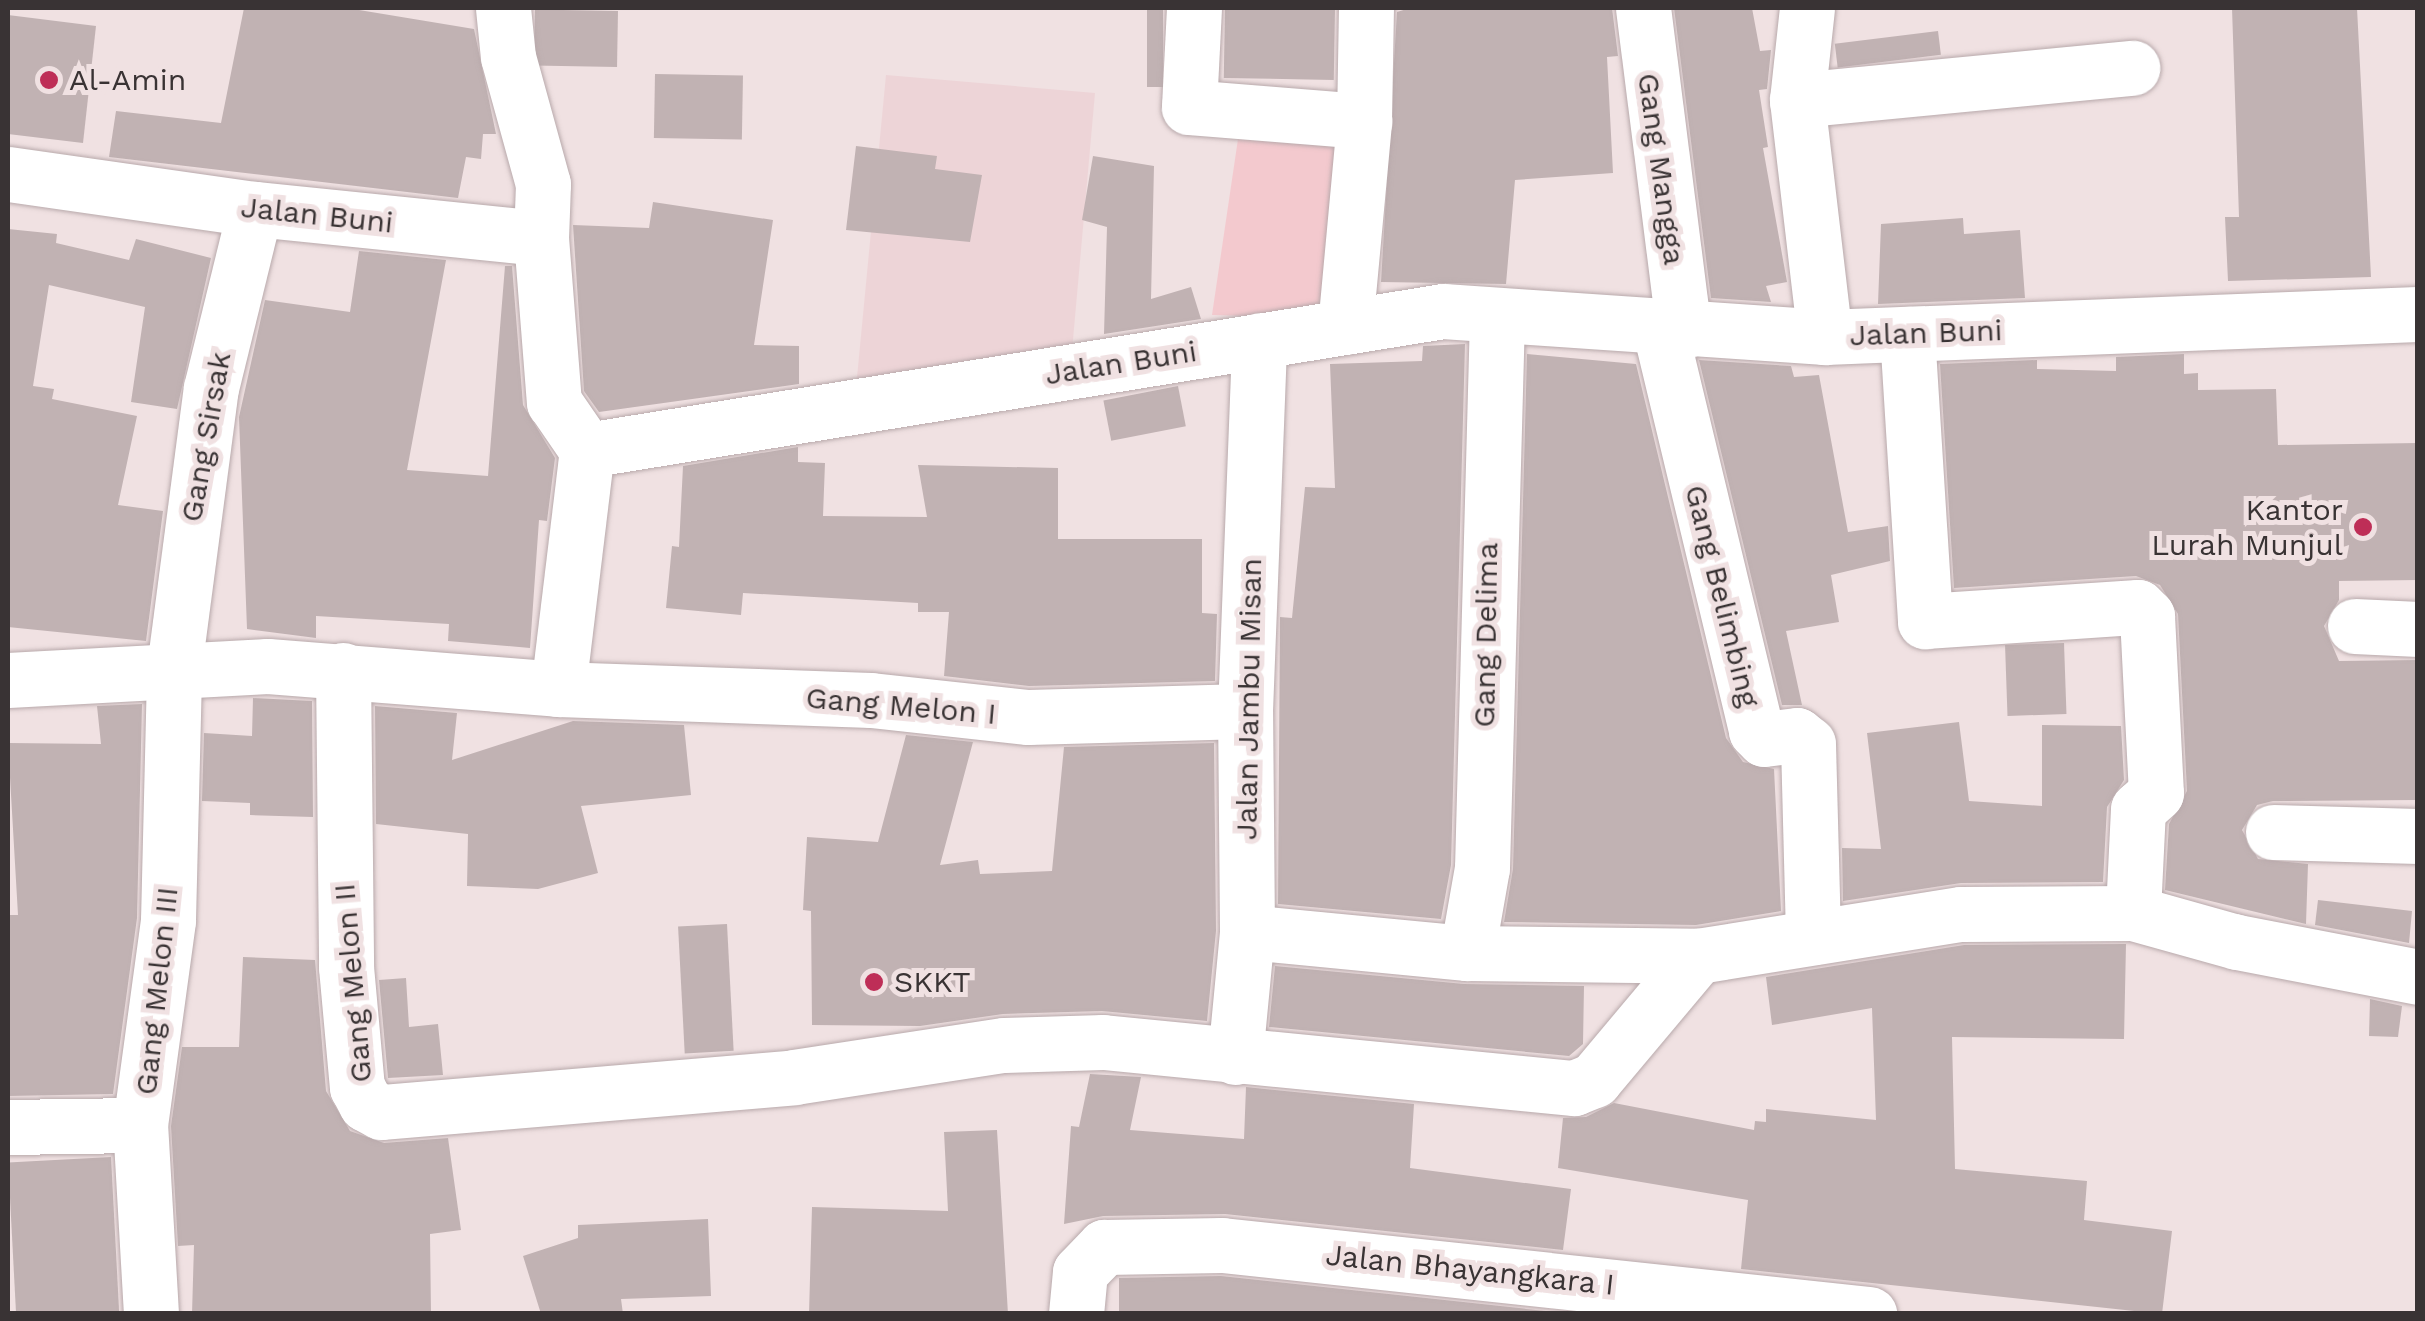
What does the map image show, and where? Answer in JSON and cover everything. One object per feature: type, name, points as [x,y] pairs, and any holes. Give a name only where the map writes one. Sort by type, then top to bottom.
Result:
[{"type":"street","points":[[8,680],[174,668],[343,670],[558,689],[587,450],[554,402],[541,238],[543,184],[508,57],[503,8]]},
{"type":"street","points":[[1194,8],[1188,107],[1364,121]]},
{"type":"street","points":[[1345,327],[1364,121],[1366,8]]},
{"type":"street","name":"Gang Mangga","points":[[1642,8],[1672,331]]},
{"type":"street","points":[[1807,8],[1796,100],[1825,337]]},
{"type":"street","points":[[1796,100],[2132,68]]},
{"type":"street","name":"Jalan Buni","points":[[8,174],[255,209],[541,238]]},
{"type":"street","name":"Gang Sirsak","points":[[174,668],[212,388],[255,209]]},
{"type":"street","name":"Jalan Buni","points":[[587,450],[1443,311],[1672,331],[1825,337],[2418,314]]},
{"type":"street","name":"Gang Delima","points":[[1467,953],[1482,868],[1497,317]]},
{"type":"street","name":"Gang Belimbing","points":[[1672,331],[1756,731],[1764,739],[1797,736],[1808,744],[1813,937]]},
{"type":"street","points":[[1906,334],[1925,622],[2138,607],[2147,616],[2156,793],[2138,809],[2133,913]]},
{"type":"street","name":"Jalan Jambu Misan","points":[[1235,1056],[1246,932],[1245,711],[1259,340]]},
{"type":"street","points":[[2355,626],[2418,629]]},
{"type":"street","name":"Gang Melon III","points":[[151,1314],[140,1125],[168,920],[174,668]]},
{"type":"street","name":"Gang Melon II","points":[[343,670],[346,967],[356,1087],[366,1104],[381,1112],[794,1077],[900,1056],[1004,1046],[1103,1042],[1235,1056]]},
{"type":"street","name":"Gang Melon I","points":[[558,689],[871,700],[1028,718],[1245,711]]},
{"type":"street","points":[[2273,832],[2418,836]]},
{"type":"street","points":[[1246,932],[1467,953],[1698,956],[1961,914],[2133,913],[2237,942],[2418,977]]},
{"type":"street","points":[[1235,1056],[1574,1088],[1594,1080],[1698,956]]},
{"type":"street","points":[[8,1127],[140,1125]]},
{"type":"street","name":"Jalan Bhayangkara I","points":[[1078,1292],[1088,1257],[1104,1248],[1222,1245],[1869,1314]]},
{"type":"shaded area","points":[[886,75],[1095,93],[1071,362],[856,388]]},
{"type":"shaded area","points":[[1238,139],[1339,147],[1329,318],[1212,315]]},
{"type":"building","points":[[244,8],[347,8],[474,29],[496,134],[483,134],[481,159],[466,157],[458,198],[109,157],[116,111],[221,123]]},
{"type":"building","points":[[1147,8],[1163,8],[1163,87],[1147,87]]},
{"type":"building","points":[[1225,8],[1335,10],[1334,80],[1224,78]]},
{"type":"building","points":[[1410,8],[1612,8],[1618,56],[1607,57],[1613,173],[1515,180],[1506,284],[1381,282],[1397,12]]},
{"type":"building","points":[[1674,8],[1752,8],[1760,51],[1771,50],[1767,89],[1759,90],[1768,147],[1763,148],[1787,282],[1766,286],[1771,302],[1711,298]]},
{"type":"building","points":[[2232,8],[2357,8],[2371,277],[2228,281],[2225,217],[2239,217]]},
{"type":"building","points":[[535,10],[618,11],[617,67],[534,66]]},
{"type":"building","name":"Al-Amin","points":[[8,15],[96,26],[83,143],[8,134]]},
{"type":"building","points":[[1938,31],[1941,55],[1838,67],[1835,44]]},
{"type":"building","points":[[655,74],[743,76],[742,140],[654,138]]},
{"type":"building","points":[[856,146],[937,156],[935,169],[982,175],[970,242],[846,230]]},
{"type":"building","points":[[1093,156],[1154,166],[1151,299],[1191,287],[1201,319],[1104,334],[1107,227],[1082,220]]},
{"type":"building","points":[[653,202],[773,220],[754,345],[799,346],[799,384],[599,412],[584,391],[573,225],[649,228]]},
{"type":"building","points":[[1963,218],[1964,234],[2020,230],[2025,298],[1878,304],[1881,224]]},
{"type":"building","points":[[8,229],[57,234],[56,243],[129,260],[136,239],[211,258],[177,409],[131,402],[145,307],[49,285],[33,386],[54,389],[52,399],[137,416],[118,505],[163,511],[146,641],[8,627]]},
{"type":"building","points":[[359,251],[446,260],[407,470],[488,476],[505,266],[512,266],[523,405],[555,458],[547,521],[539,520],[530,648],[448,641],[449,624],[316,616],[316,638],[247,629],[239,417],[265,300],[350,312]]},
{"type":"building","points":[[1465,344],[1451,865],[1441,919],[1278,904],[1280,617],[1292,618],[1305,487],[1335,488],[1330,364],[1422,361],[1423,346]]},
{"type":"building","points":[[1527,354],[1636,364],[1726,738],[1743,762],[1774,769],[1781,911],[1696,925],[1504,922],[1513,869]]},
{"type":"building","points":[[2184,354],[2184,374],[2198,373],[2198,390],[2276,389],[2278,445],[2418,443],[2418,580],[2339,581],[2339,600],[2324,626],[2339,661],[2418,660],[2418,800],[2273,801],[2257,805],[2242,830],[2258,859],[2308,864],[2306,924],[2165,890],[2169,824],[2187,791],[2178,614],[2160,585],[2136,576],[1954,588],[1940,364],[2037,360],[2037,369],[2116,371],[2116,357]]},
{"type":"building","points":[[1699,360],[1791,366],[1794,377],[1819,375],[1848,532],[1888,526],[1890,561],[1831,575],[1839,622],[1786,631],[1802,705],[1782,705]]},
{"type":"building","points":[[1178,386],[1186,426],[1111,441],[1103,401]]},
{"type":"building","points":[[798,447],[798,462],[825,463],[823,516],[927,517],[918,465],[1058,468],[1058,539],[1202,539],[1202,613],[1217,614],[1215,681],[1029,686],[944,676],[949,612],[918,612],[918,603],[743,593],[741,615],[666,608],[672,546],[679,547],[683,466]]},
{"type":"building","points":[[2064,643],[2066,714],[2008,716],[2005,645]]},
{"type":"building","points":[[253,698],[312,701],[313,817],[250,815],[250,803],[202,801],[204,733],[252,736]]},
{"type":"building","points":[[142,704],[137,918],[113,1094],[8,1096],[8,915],[18,915],[8,743],[101,744],[97,706]]},
{"type":"building","points":[[375,706],[457,713],[452,760],[573,721],[684,725],[691,795],[581,806],[598,873],[538,889],[467,886],[468,834],[376,824]]},
{"type":"building","points":[[1959,722],[1969,801],[2042,806],[2042,725],[2121,726],[2124,780],[2107,807],[2103,882],[1961,883],[1843,901],[1842,848],[1881,849],[1867,733]]},
{"type":"building","points":[[906,735],[973,742],[940,865],[978,860],[980,874],[1052,871],[1064,747],[1214,743],[1216,931],[1207,1021],[1102,1011],[1003,1014],[920,1026],[812,1025],[811,911],[803,910],[807,837],[878,842]]},
{"type":"building","points":[[2318,900],[2412,911],[2409,943],[2315,925]]},
{"type":"building","points":[[727,924],[734,1051],[685,1053],[678,927]]},
{"type":"building","points":[[2126,944],[2124,1039],[1952,1037],[1955,1169],[2087,1181],[2084,1220],[2172,1231],[2162,1314],[1741,1269],[1748,1200],[1558,1168],[1563,1118],[1586,1117],[1614,1103],[1754,1130],[1755,1121],[1766,1122],[1766,1109],[1876,1120],[1872,1008],[1772,1025],[1766,977],[1964,945]]},
{"type":"building","points":[[243,957],[315,960],[326,1091],[350,1131],[384,1143],[448,1138],[461,1230],[430,1234],[431,1314],[192,1314],[194,1245],[178,1246],[171,1126],[182,1047],[239,1047]]},
{"type":"building","points":[[1275,966],[1464,984],[1584,986],[1583,1044],[1569,1056],[1269,1027]]},
{"type":"building","points":[[406,978],[409,1027],[438,1024],[443,1075],[388,1078],[379,980]]},
{"type":"building","points":[[2370,999],[2402,1006],[2398,1037],[2369,1036]]},
{"type":"building","points":[[1090,1074],[1141,1077],[1130,1130],[1244,1139],[1246,1087],[1414,1104],[1410,1168],[1571,1189],[1563,1250],[1225,1214],[1103,1216],[1064,1224],[1071,1126],[1079,1127]]},
{"type":"building","points":[[997,1130],[1008,1314],[809,1314],[812,1207],[948,1211],[944,1132]]},
{"type":"building","points":[[111,1157],[119,1314],[16,1314],[8,1162]]},
{"type":"building","points":[[708,1219],[711,1296],[621,1299],[623,1314],[541,1314],[523,1256],[578,1238],[578,1225]]},
{"type":"building","points":[[1221,1276],[1555,1312],[1119,1314],[1119,1278]]},
{"type":"place","name":"Al-Amin","points":[[49,80]]},
{"type":"place","name":"Kantor Lurah Munjul","points":[[2363,527]]},
{"type":"place","name":"SKKT","points":[[874,982]]}]
